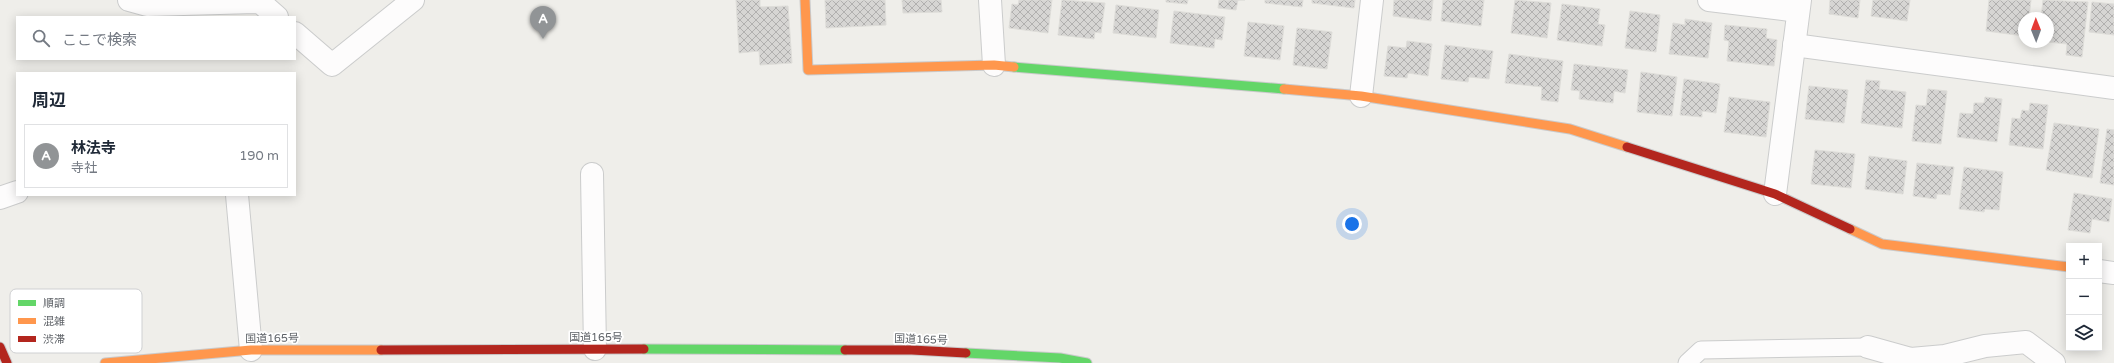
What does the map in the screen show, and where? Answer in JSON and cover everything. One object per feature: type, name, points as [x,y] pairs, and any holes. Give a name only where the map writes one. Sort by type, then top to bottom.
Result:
[{"type":"main road","points":[[805,0],[808,70],[994,65],[1361,96],[1570,129],[1775,194],[1882,244],[2066,267]]},
{"type":"main road","points":[[0,347],[7,363]]},
{"type":"main road","name":"国道165号","points":[[105,363],[251,350],[595,349],[912,350],[1060,358],[1088,363]]},
{"type":"street","points":[[129,0],[147,5],[260,2],[276,16]]},
{"type":"street","points":[[296,34],[332,65],[413,0]]},
{"type":"street","points":[[990,0],[994,65]]},
{"type":"street","points":[[1361,96],[1372,0]]},
{"type":"street","points":[[1709,0],[1799,6],[1775,194]]},
{"type":"street","points":[[1794,46],[2114,88]]},
{"type":"street","points":[[592,174],[595,349]]},
{"type":"street","points":[[0,198],[16,192]]},
{"type":"street","points":[[237,196],[251,350]]},
{"type":"street","points":[[2102,271],[2114,273]]},
{"type":"street","points":[[1868,347],[1911,359],[1945,356],[1985,346],[2026,342],[2054,363]]},
{"type":"lane","points":[[1687,363],[1701,350],[1868,347]]},
{"type":"building","points":[[736,0],[760,0],[760,7],[788,6],[792,63],[760,65],[759,51],[739,53]]},
{"type":"building","points":[[825,0],[885,0],[886,25],[826,28]]},
{"type":"building","points":[[902,0],[941,0],[942,12],[903,13]]},
{"type":"building","points":[[1019,0],[1052,0],[1048,33],[1009,28],[1012,4],[1018,5]]},
{"type":"building","points":[[1062,0],[1105,3],[1101,33],[1095,32],[1094,39],[1058,35]]},
{"type":"building","points":[[1166,0],[1188,0],[1187,4],[1166,2]]},
{"type":"building","points":[[1219,0],[1238,0],[1236,10],[1218,8]]},
{"type":"building","points":[[1265,0],[1303,0],[1302,7],[1265,3]]},
{"type":"building","points":[[1312,0],[1355,0],[1354,8],[1312,3]]},
{"type":"building","points":[[1394,0],[1433,0],[1431,21],[1393,16]]},
{"type":"building","points":[[1443,0],[1484,0],[1481,26],[1441,21]]},
{"type":"building","points":[[1515,0],[1551,3],[1547,38],[1511,33]]},
{"type":"building","points":[[1830,0],[1860,0],[1858,18],[1829,14]]},
{"type":"building","points":[[1873,0],[1910,0],[1907,21],[1871,16]]},
{"type":"building","points":[[1989,0],[2031,0],[2030,12],[2018,12],[2018,35],[1986,31]]},
{"type":"building","points":[[2043,0],[2088,2],[2082,57],[2066,55],[2067,44],[2054,43],[2054,12],[2042,12]]},
{"type":"building","points":[[2092,2],[2114,4],[2114,35],[2089,32]]},
{"type":"building","points":[[1562,4],[1600,9],[1598,24],[1605,25],[1602,46],[1557,40]]},
{"type":"building","points":[[1116,5],[1159,10],[1156,38],[1113,33]]},
{"type":"building","points":[[1174,11],[1225,17],[1222,40],[1215,39],[1214,48],[1170,43]]},
{"type":"building","points":[[1630,11],[1660,15],[1656,52],[1625,48]]},
{"type":"building","points":[[1685,19],[1712,23],[1708,58],[1669,54],[1673,23],[1685,25]]},
{"type":"building","points":[[1248,22],[1284,26],[1280,60],[1244,56]]},
{"type":"building","points":[[1725,25],[1767,29],[1766,38],[1777,40],[1774,66],[1727,61],[1729,41],[1724,40]]},
{"type":"building","points":[[1297,28],[1332,32],[1327,69],[1293,65]]},
{"type":"building","points":[[1407,41],[1432,44],[1428,76],[1408,73],[1407,78],[1384,76],[1388,46],[1406,48]]},
{"type":"building","points":[[1445,45],[1493,51],[1489,79],[1469,77],[1468,82],[1441,79]]},
{"type":"building","points":[[1509,54],[1563,61],[1558,102],[1541,100],[1542,87],[1505,83]]},
{"type":"building","points":[[1574,64],[1628,70],[1625,93],[1614,91],[1613,103],[1579,99],[1580,91],[1571,90]]},
{"type":"building","points":[[1641,72],[1677,77],[1672,116],[1637,112]]},
{"type":"building","points":[[1684,79],[1720,84],[1716,113],[1702,111],[1702,117],[1680,115]]},
{"type":"building","points":[[1866,80],[1880,81],[1879,89],[1906,92],[1902,128],[1861,123]]},
{"type":"building","points":[[1809,86],[1848,90],[1844,123],[1805,119]]},
{"type":"building","points":[[1928,89],[1947,91],[1941,144],[1912,141],[1916,105],[1926,106]]},
{"type":"building","points":[[1729,97],[1770,102],[1766,137],[1724,132]]},
{"type":"building","points":[[1985,97],[2002,99],[1997,142],[1957,137],[1960,113],[1973,114],[1974,103],[1984,103]]},
{"type":"building","points":[[2030,103],[2048,105],[2043,149],[2009,145],[2012,118],[2020,119],[2022,110],[2029,111]]},
{"type":"building","points":[[2054,123],[2099,129],[2092,178],[2046,170]]},
{"type":"building","points":[[2107,129],[2114,130],[2114,185],[2100,183]]},
{"type":"building","points":[[1815,150],[1855,154],[1851,188],[1811,184]]},
{"type":"building","points":[[1869,156],[1907,161],[1903,194],[1865,189]]},
{"type":"building","points":[[1917,163],[1954,167],[1950,195],[1937,194],[1936,199],[1913,196]]},
{"type":"building","points":[[1964,167],[2003,172],[1999,210],[1985,209],[1984,212],[1959,209]]},
{"type":"building","points":[[2074,193],[2112,199],[2109,222],[2092,219],[2090,233],[2068,230]]},
{"type":"traffic: fast","points":[[1014,67],[1284,89]]},
{"type":"traffic: fast","points":[[644,349],[845,350]]},
{"type":"traffic: fast","points":[[966,353],[1060,358],[1087,363]]},
{"type":"traffic: slow","points":[[805,0],[808,70],[994,65],[1014,67]]},
{"type":"traffic: slow","points":[[1284,89],[1361,96],[1570,129],[1627,147]]},
{"type":"traffic: slow","points":[[1850,229],[1882,244],[2066,267]]},
{"type":"traffic: slow","points":[[105,363],[251,350],[381,350]]},
{"type":"traffic: jam","points":[[1627,147],[1775,194],[1850,229]]},
{"type":"traffic: jam","points":[[0,347],[7,363]]},
{"type":"traffic: jam","points":[[381,350],[644,349]]},
{"type":"traffic: jam","points":[[845,350],[912,350],[966,353]]},
{"type":"place","name":"林法寺","points":[[543,39]]}]
